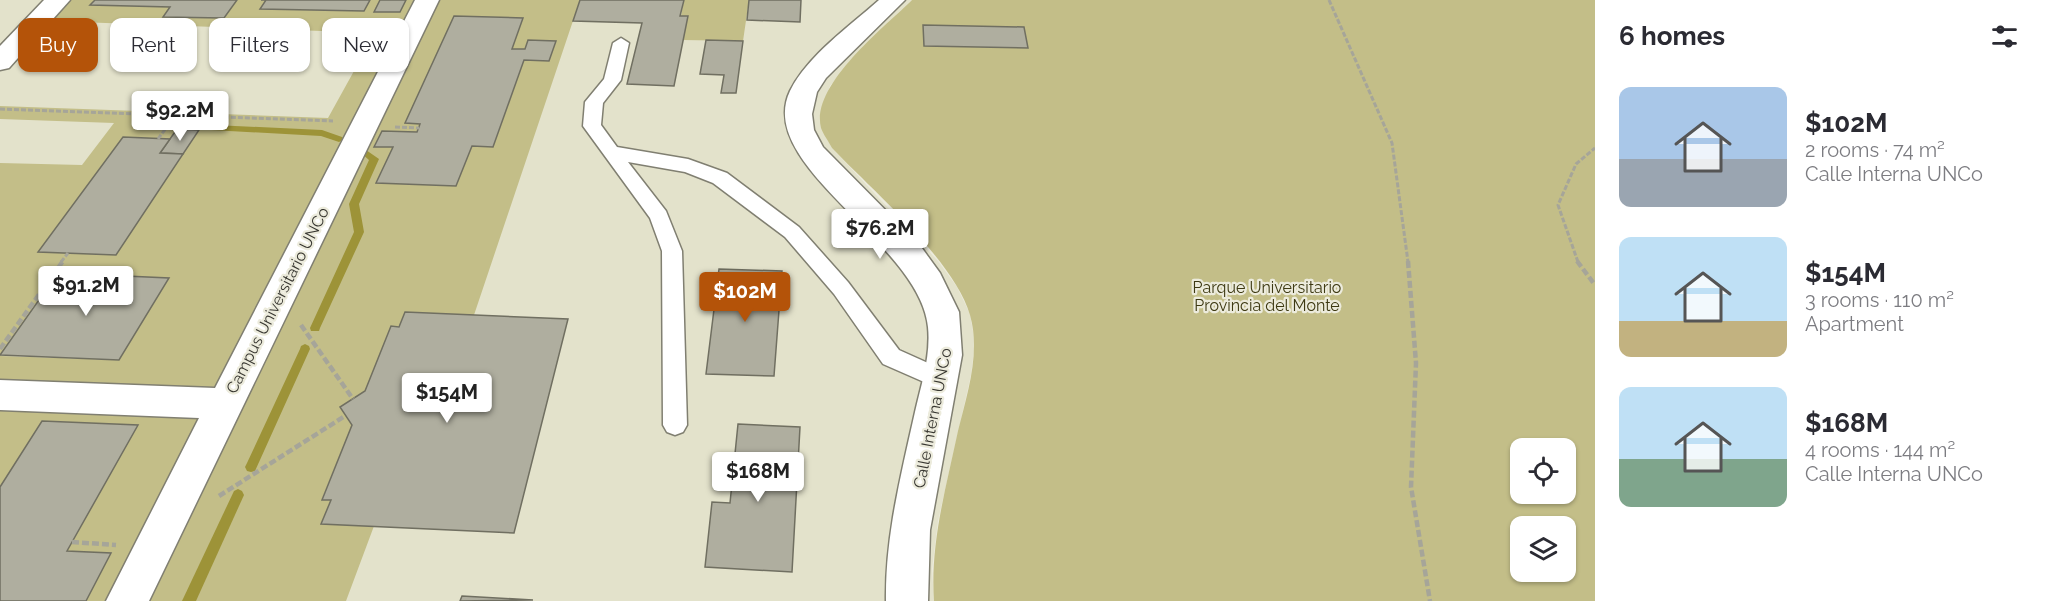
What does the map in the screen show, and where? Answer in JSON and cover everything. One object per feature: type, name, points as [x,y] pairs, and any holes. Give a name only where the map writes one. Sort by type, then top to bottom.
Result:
[{"type":"street","points":[[0,62],[58,0]]},
{"type":"street","name":"Campus Universitario UNCo","points":[[127,601],[427,0]]},
{"type":"street","name":"Calle Interna UNCo","points":[[893,0],[807,84],[798,112],[800,129],[814,156],[891,234],[924,275],[945,316],[947,337],[908,549],[907,601]]},
{"type":"street","points":[[0,395],[226,404]]},
{"type":"lane","points":[[621,43],[612,80],[594,102],[592,126],[659,216],[672,251],[675,425]]},
{"type":"lane","points":[[611,152],[688,166],[720,178],[792,232],[841,288],[891,357],[940,379]]},
{"type":"path","points":[[1329,0],[1392,143],[1406,229],[1416,363],[1411,487],[1430,601]]},
{"type":"path","points":[[0,109],[367,122]]},
{"type":"path","points":[[158,139],[175,115]]},
{"type":"path","points":[[1595,148],[1576,164],[1558,205],[1576,259],[1595,285]]},
{"type":"path","points":[[0,349],[68,254]]},
{"type":"path","points":[[280,295],[353,399]]},
{"type":"path","points":[[209,503],[345,416]]},
{"type":"shaded area","points":[[0,0],[912,0],[849,62],[830,86],[822,107],[821,127],[832,148],[938,261],[957,287],[970,314],[975,343],[971,375],[938,521],[932,569],[934,601],[0,601]]},
{"type":"green space","points":[[70,0],[95,0],[91,4],[170,7],[164,17],[224,18],[209,18],[209,27],[197,26],[197,18],[110,18],[110,23],[98,23],[98,18],[54,18]]},
{"type":"green space","points":[[237,0],[266,0],[261,9],[364,11],[370,0],[380,0],[375,11],[400,12],[406,0],[580,0],[474,315],[391,327],[365,391],[340,407],[352,425],[322,499],[331,500],[322,524],[374,526],[346,601],[86,601],[111,553],[67,551],[137,425],[43,421],[0,487],[0,163],[82,165],[114,123],[0,119],[0,106],[328,118],[353,72],[409,72],[409,18],[322,18],[322,31],[310,31],[310,18],[224,18]],"holes":[[[523,18],[512,49],[525,49],[529,40],[555,41],[549,61],[524,60],[493,147],[472,146],[456,186],[377,183],[393,147],[374,146],[382,131],[417,132],[420,124],[405,123]],[[123,137],[170,139],[116,255],[38,252]],[[169,278],[119,360],[1,356],[1,355]]]},
{"type":"green space","points":[[684,0],[749,0],[743,41],[683,40],[688,16],[681,16]]},
{"type":"green space","name":"Parque Universitario Provincia del Monte","points":[[912,0],[1595,0],[1595,601],[934,601],[934,558],[940,516],[972,373],[973,329],[961,294],[930,249],[832,148],[821,128],[821,111],[827,94],[838,76],[868,41]]},
{"type":"building","points":[[95,0],[237,0],[224,18],[163,17],[170,7],[90,5]]},
{"type":"building","points":[[266,0],[370,0],[364,11],[260,9]]},
{"type":"building","points":[[380,0],[406,0],[400,12],[374,12]]},
{"type":"building","points":[[580,0],[684,0],[680,16],[688,16],[674,86],[627,84],[642,23],[573,21]]},
{"type":"building","points":[[749,0],[801,0],[800,22],[747,20]]},
{"type":"building","points":[[454,16],[523,18],[512,49],[525,49],[528,40],[556,41],[549,61],[524,60],[493,147],[472,146],[456,186],[376,183],[393,147],[374,147],[382,131],[417,132],[420,124],[405,123]]},
{"type":"building","points":[[923,25],[1024,27],[1028,48],[924,46]]},
{"type":"building","points":[[706,40],[743,41],[736,93],[721,93],[724,75],[700,74]]},
{"type":"building","points":[[177,129],[199,130],[183,154],[160,153]]},
{"type":"building","points":[[123,137],[170,139],[160,153],[183,154],[116,255],[38,252]]},
{"type":"building","points":[[719,269],[782,271],[774,376],[706,374]]},
{"type":"building","points":[[58,273],[169,278],[119,360],[0,355]]},
{"type":"building","points":[[405,312],[568,319],[514,533],[321,524],[331,500],[322,500],[352,425],[340,407],[365,391],[391,326],[399,327]]},
{"type":"building","points":[[42,421],[138,425],[67,551],[111,553],[86,601],[0,601],[0,487]]},
{"type":"building","points":[[738,424],[800,427],[792,572],[705,567],[712,502],[730,503]]},
{"type":"building","points":[[462,596],[533,600],[460,601]]},
{"type":"waterway","points":[[214,128],[322,133],[339,139]]},
{"type":"waterway","points":[[315,328],[359,232],[354,204],[374,159],[366,153]]},
{"type":"waterway","points":[[251,467],[305,349]]},
{"type":"waterway","points":[[189,601],[238,495]]}]
